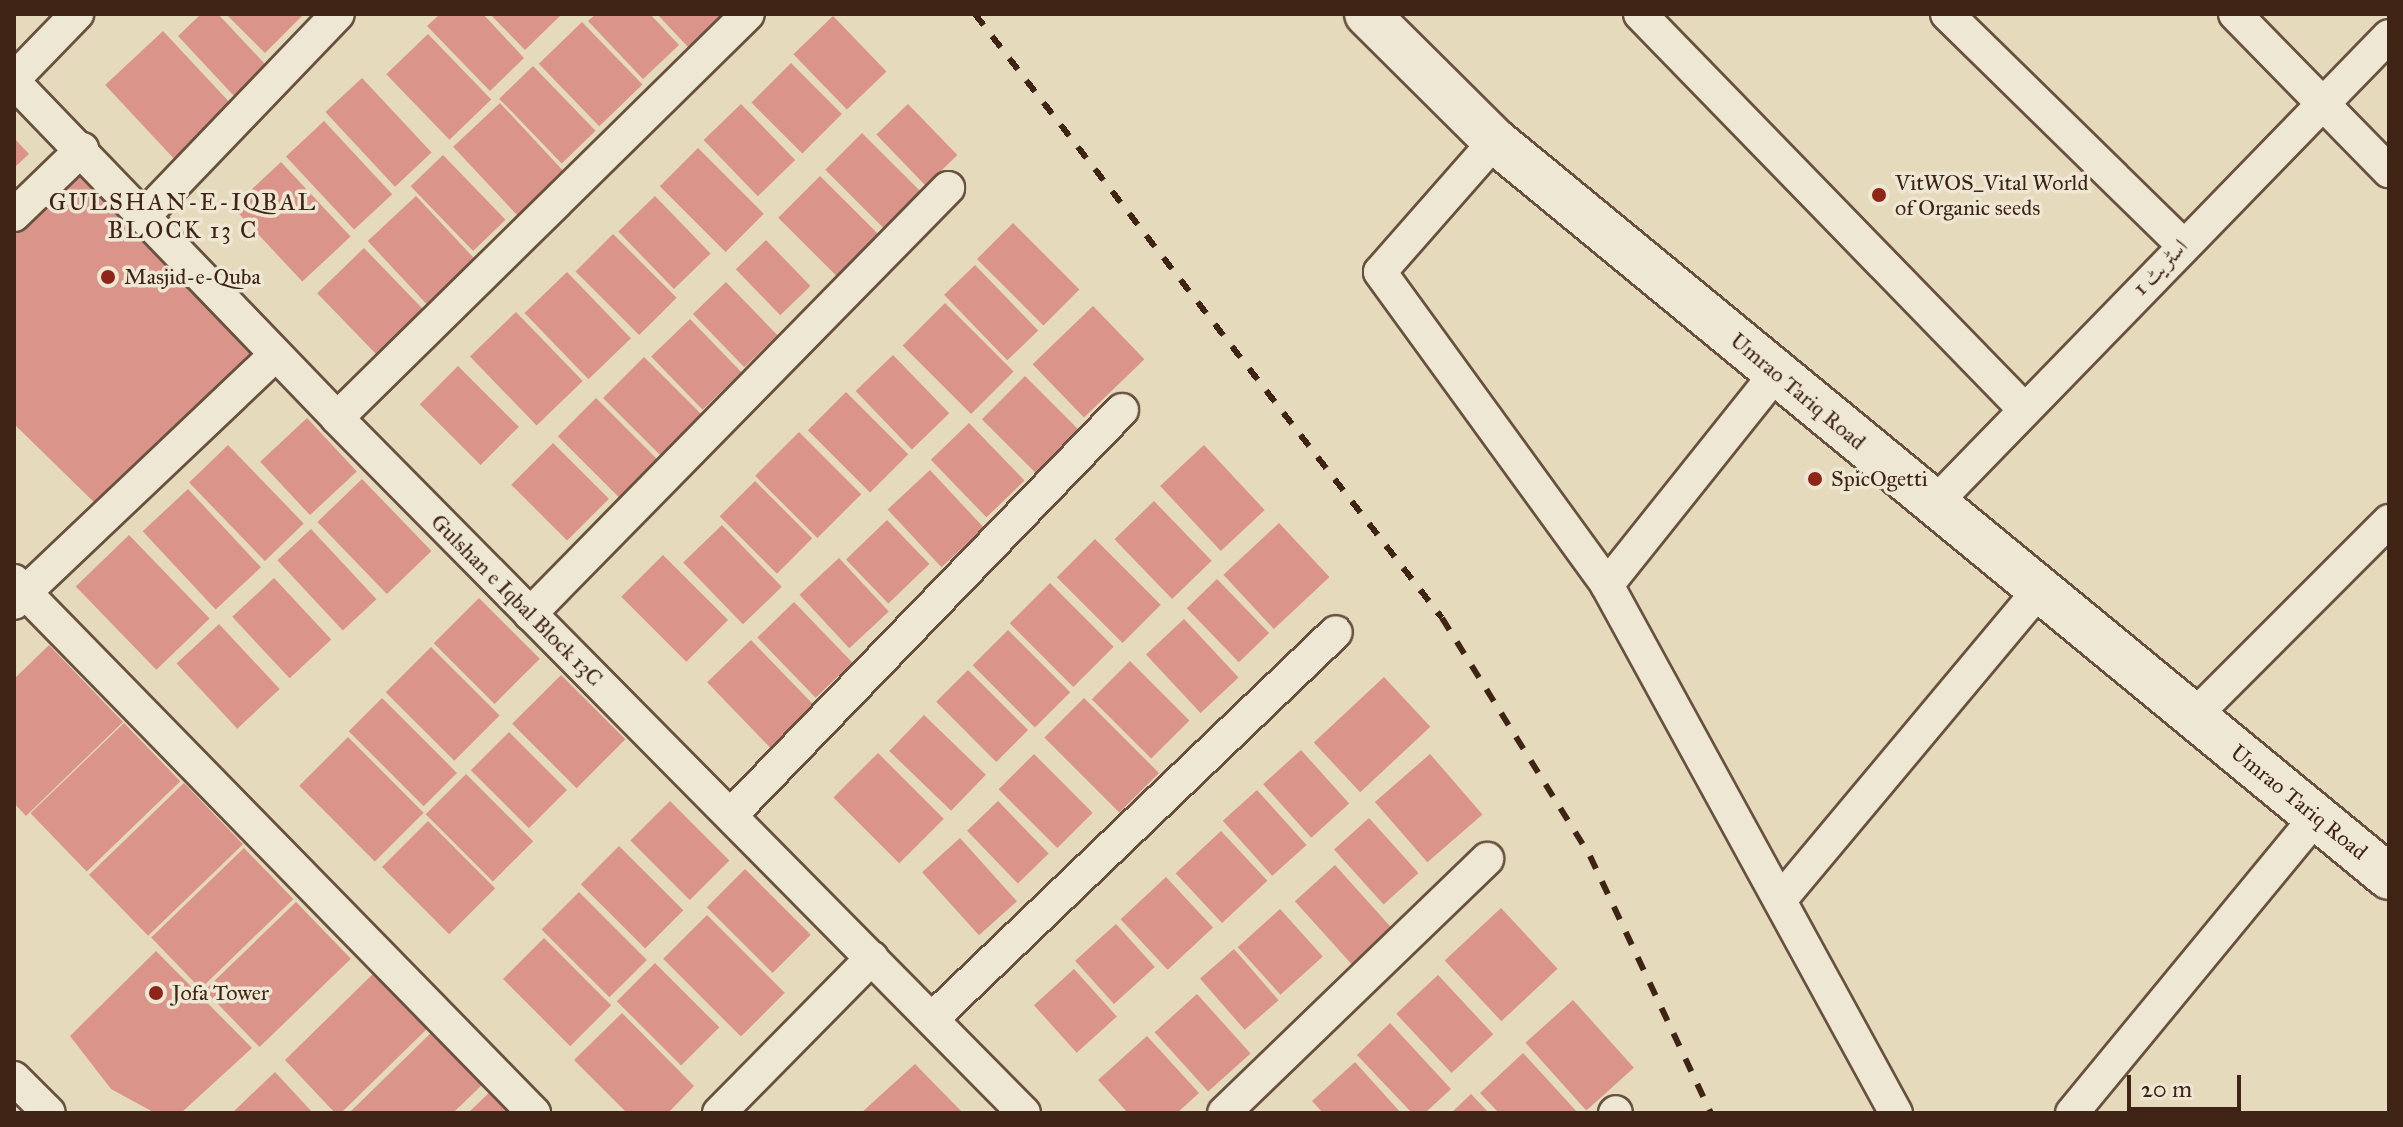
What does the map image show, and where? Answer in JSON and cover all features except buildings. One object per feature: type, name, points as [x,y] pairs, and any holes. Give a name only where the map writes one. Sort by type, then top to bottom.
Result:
[{"type":"street","points":[[14,81],[77,14]]},
{"type":"street","points":[[146,214],[338,14]]},
{"type":"street","points":[[337,418],[748,14]]},
{"type":"street","name":"Umrao Tariq Road","points":[[1367,14],[1495,141],[2389,877]]},
{"type":"street","points":[[1640,14],[2023,408]]},
{"type":"street","points":[[1947,14],[2182,244]]},
{"type":"street","points":[[2235,14],[2389,171]]},
{"type":"street","name":"اسٹریٹ 1","points":[[1935,503],[2182,244],[2389,36]]},
{"type":"street","name":"Gulshan e Iqbal Block 13C","points":[[14,81],[146,214],[275,355],[1024,1113]]},
{"type":"street","points":[[1495,141],[1380,272],[1607,585],[1896,1113]]},
{"type":"street","points":[[14,215],[82,149]]},
{"type":"street","points":[[530,614],[948,188]]},
{"type":"street","points":[[275,355],[17,592],[534,1113]]},
{"type":"street","points":[[1607,585],[1776,373]]},
{"type":"street","points":[[731,815],[1122,410]]},
{"type":"street","points":[[2194,716],[2389,521]]},
{"type":"street","points":[[1781,899],[2040,589]]},
{"type":"street","points":[[932,1019],[1336,632]]},
{"type":"street","points":[[2080,1110],[2316,817]]},
{"type":"street","points":[[1224,1113],[1487,859]]},
{"type":"street","points":[[719,1113],[872,958]]},
{"type":"street","points":[[14,1078],[49,1113]]},
{"type":"railway","points":[[975,14],[1442,618],[1590,856],[1711,1113]]},
{"type":"place","name":"VitWOS_Vital World of Organic seeds","points":[[1879,195]]},
{"type":"place","name":"Masjid-e-Quba","points":[[108,277]]},
{"type":"place","name":"SpicOgetti","points":[[1815,479]]},
{"type":"place","name":"Jofa Tower","points":[[156,993]]},
{"type":"district","name":"GULSHAN-E-IQBAL BLOCK 13 C","points":[[183,217]]}]
